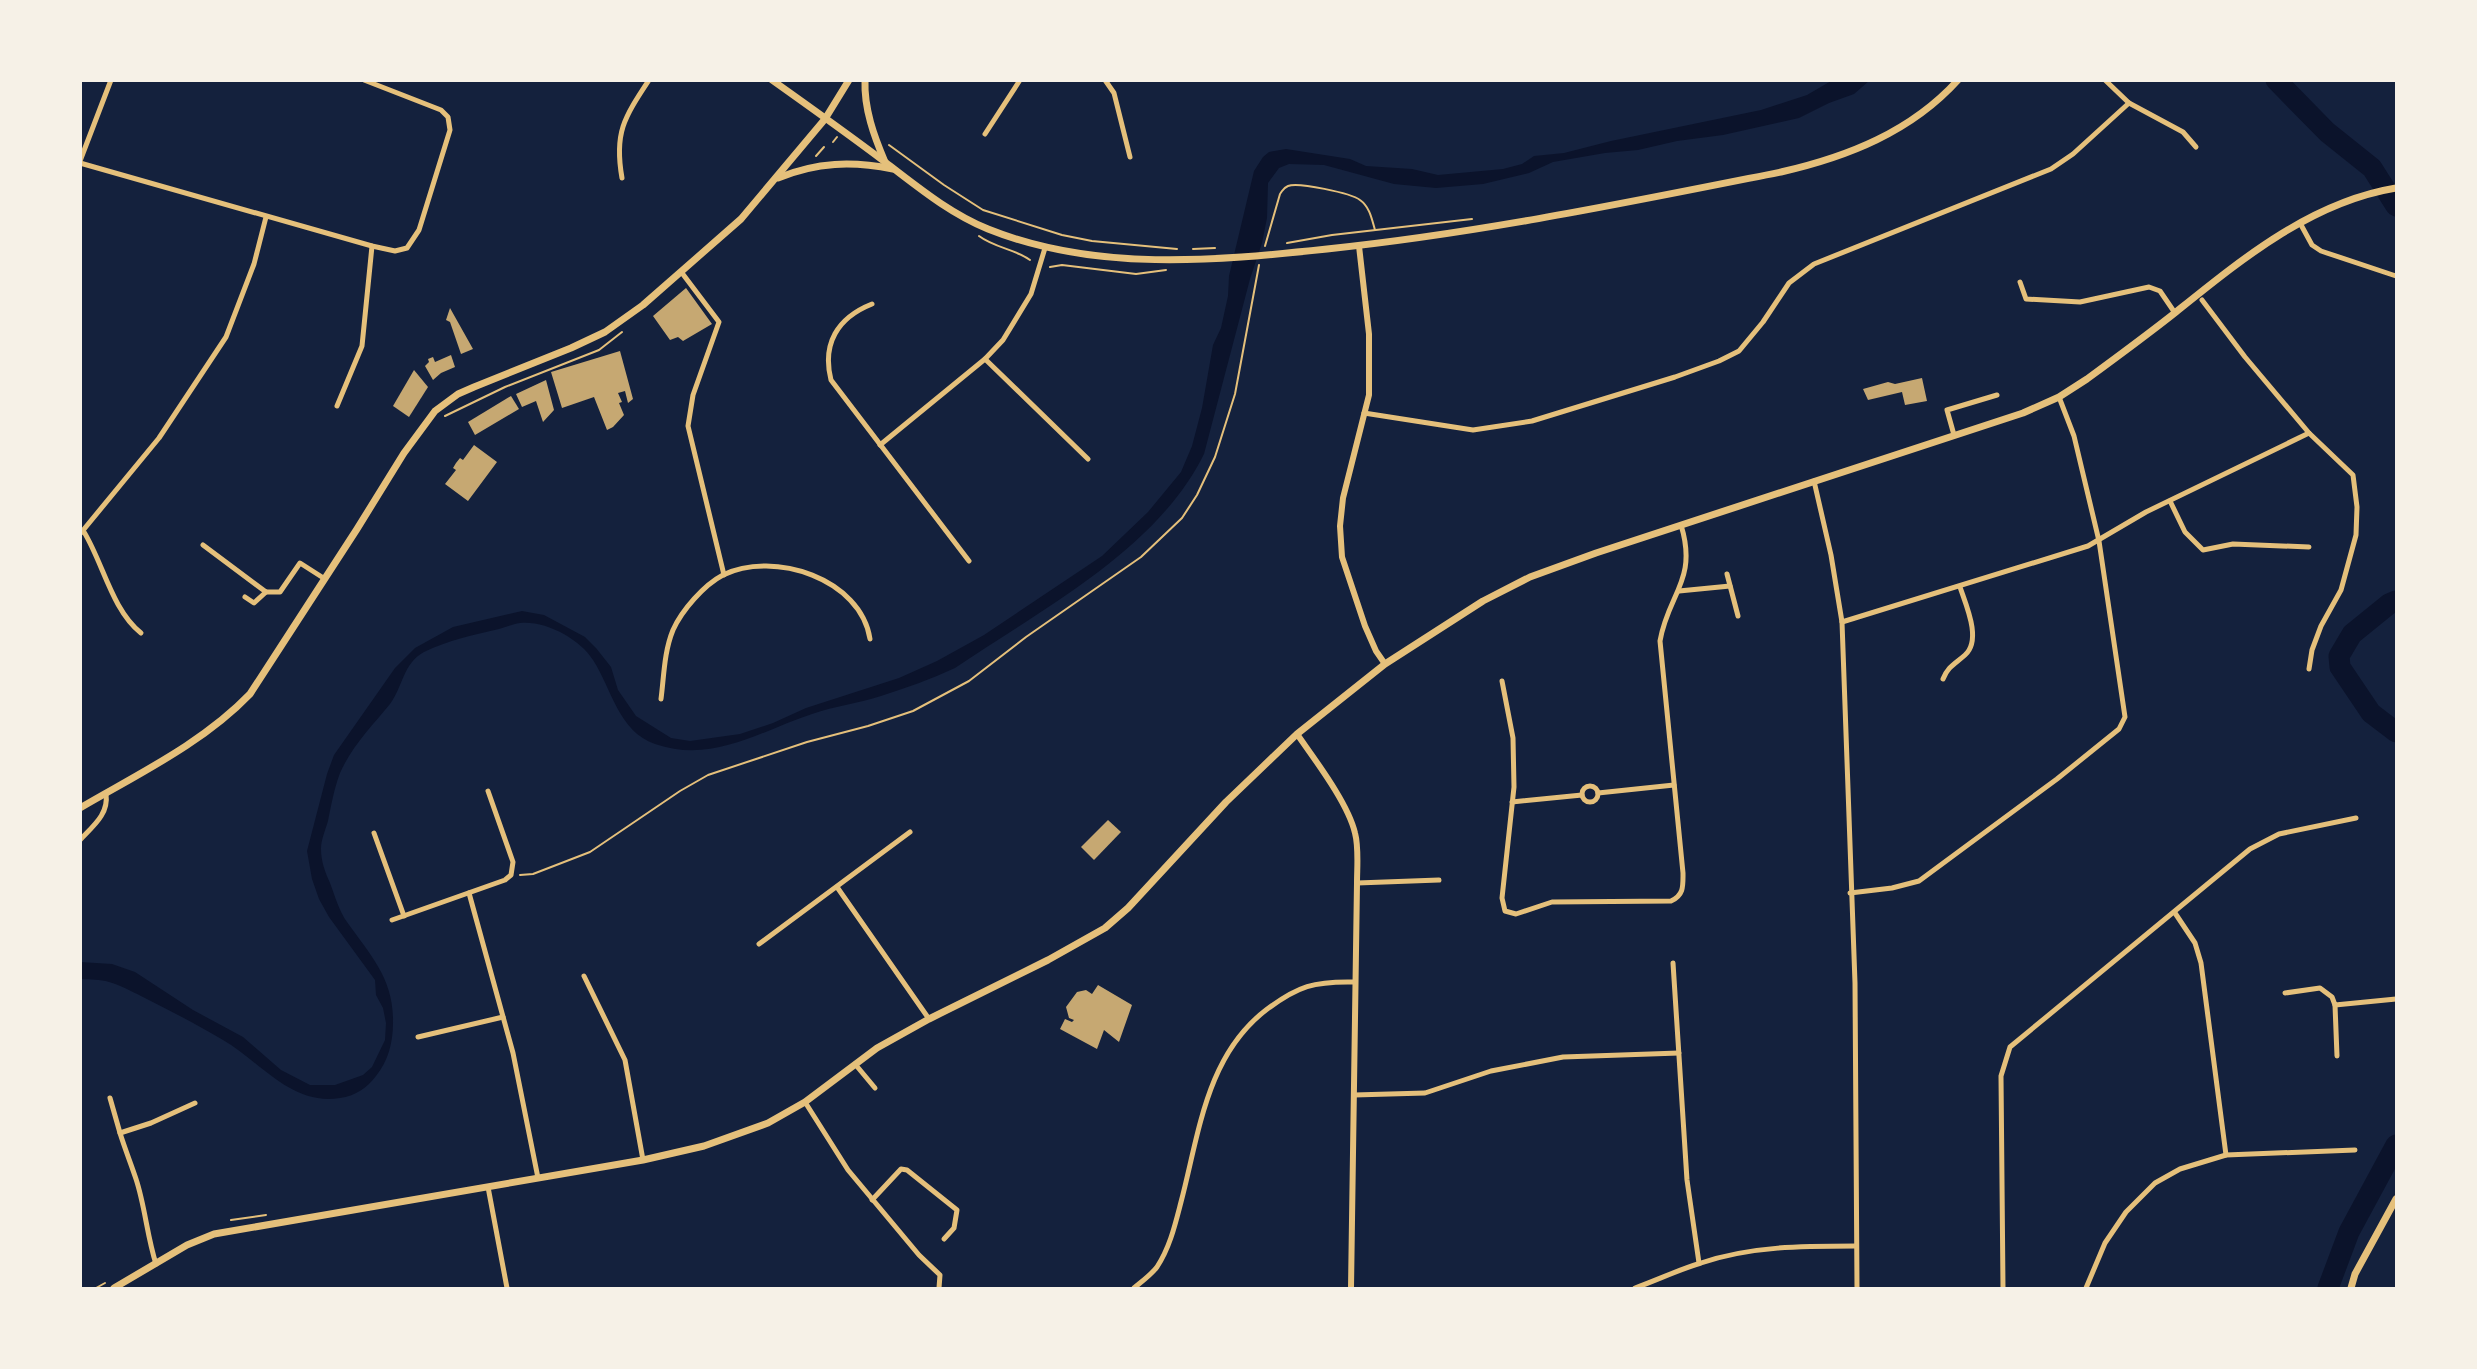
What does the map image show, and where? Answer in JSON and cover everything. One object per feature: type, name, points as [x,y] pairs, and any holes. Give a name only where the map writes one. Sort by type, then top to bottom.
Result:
[{"type":"main road","points":[[772,80],[962,217],[990,230],[1045,248],[1115,258],[1265,256],[1359,246],[1566,215],[1815,164],[1867,146],[1890,134],[1934,103],[1958,80]]},
{"type":"main road","points":[[80,808],[229,716],[250,694],[404,453],[440,406],[492,378],[605,332],[643,305],[741,219],[825,118],[849,80]]},
{"type":"main road","points":[[865,80],[866,107],[885,162]]},
{"type":"main road","points":[[777,178],[801,169],[833,164],[864,163],[894,169]]},
{"type":"main road","points":[[114,1289],[187,1245],[214,1234],[643,1160],[704,1146],[768,1123],[805,1102],[877,1048],[1105,928],[1297,734],[1385,664],[1483,601],[1530,577],[2023,413],[2059,397],[2175,313],[2245,257],[2300,223],[2351,199],[2393,188]]},
{"type":"main road","points":[[2351,1289],[2356,1274],[2396,1199]]},
{"type":"street","points":[[111,80],[80,162],[266,217],[395,251],[407,248],[419,230],[450,130],[448,117],[442,110],[364,80]]},
{"type":"street","points":[[622,178],[618,150],[620,133],[632,106],[649,80]]},
{"type":"street","points":[[985,134],[1020,80]]},
{"type":"street","points":[[1105,80],[1115,93],[1130,157]]},
{"type":"street","points":[[2105,80],[2129,103],[2183,132],[2196,147]]},
{"type":"street","points":[[1364,413],[1473,430],[1532,421],[1719,361],[1739,351],[1763,322],[1788,283],[1814,264],[2051,169],[2073,154],[2129,103]]},
{"type":"street","points":[[141,633],[134,627],[108,586],[92,544],[82,533],[159,438],[226,337],[254,264],[266,217]]},
{"type":"street","points":[[2300,223],[2312,244],[2321,251],[2396,275]]},
{"type":"street","points":[[337,406],[362,346],[372,246]]},
{"type":"street","points":[[1359,246],[1369,334],[1368,395],[1343,498],[1340,526],[1342,557],[1365,626],[1385,664]]},
{"type":"street","points":[[880,445],[985,359],[1003,340],[1031,294],[1045,248]]},
{"type":"street","points":[[682,273],[719,322],[693,395],[688,426],[724,575]]},
{"type":"street","points":[[2020,282],[2026,299],[2049,302],[2080,302],[2150,287],[2160,291],[2175,313]]},
{"type":"street","points":[[2202,300],[2245,357],[2309,433],[2353,475],[2357,506],[2356,535],[2349,555],[2348,572],[2316,638],[2309,669]]},
{"type":"street","points":[[872,304],[854,312],[834,335],[828,347],[827,363],[831,380],[969,561]]},
{"type":"street","points":[[985,359],[1088,459]]},
{"type":"street","points":[[1954,435],[1947,410],[1997,395]]},
{"type":"street","points":[[1850,893],[1892,888],[1919,881],[2057,779],[2119,729],[2125,717],[2099,541],[2074,436],[2059,397]]},
{"type":"street","points":[[1842,622],[2099,541],[2170,500],[2309,433]]},
{"type":"street","points":[[1814,481],[1831,555],[1842,622],[1856,1029],[1857,1289]]},
{"type":"street","points":[[2170,500],[2185,532],[2203,550],[2233,544],[2309,547]]},
{"type":"street","points":[[1502,681],[1513,738],[1514,787],[1502,898],[1505,911],[1516,914],[1552,902],[1671,901],[1678,898],[1684,890],[1660,641],[1684,570],[1680,525]]},
{"type":"street","points":[[203,545],[266,592],[281,592],[300,563],[325,579]]},
{"type":"street","points":[[661,699],[666,653],[674,629],[704,590],[724,575],[753,568],[785,567],[813,573],[838,589],[850,601],[868,628],[870,639]]},
{"type":"street","points":[[1727,574],[1738,616]]},
{"type":"street","points":[[1679,591],[1730,586]]},
{"type":"street","points":[[1943,679],[1947,668],[1967,653],[1971,646],[1972,631],[1960,587]]},
{"type":"street","points":[[245,597],[254,603],[266,592]]},
{"type":"street","points":[[1297,734],[1322,771],[1355,833],[1357,883],[1351,1289]]},
{"type":"street","points":[[1589,785],[1598,793],[1597,798],[1591,802],[1584,799],[1582,790],[1589,785]]},
{"type":"street","points":[[1598,793],[1674,785]]},
{"type":"street","points":[[392,920],[505,880],[512,875],[513,862],[488,791]]},
{"type":"street","points":[[80,840],[101,817],[107,806],[106,794]]},
{"type":"street","points":[[1512,802],[1582,795]]},
{"type":"street","points":[[2003,1289],[2001,1076],[2010,1047],[2250,849],[2279,834],[2356,818]]},
{"type":"street","points":[[759,944],[910,832]]},
{"type":"street","points":[[374,833],[404,916]]},
{"type":"street","points":[[1357,883],[1439,880]]},
{"type":"street","points":[[837,887],[929,1019]]},
{"type":"street","points":[[469,893],[518,1074],[538,1178]]},
{"type":"street","points":[[2175,913],[2195,943],[2201,963],[2227,1155]]},
{"type":"street","points":[[1673,963],[1690,1215],[1699,1263]]},
{"type":"street","points":[[584,976],[625,1060],[643,1160]]},
{"type":"street","points":[[1134,1289],[1155,1269],[1170,1244],[1209,1090],[1236,1041],[1259,1016],[1288,994],[1313,984],[1355,982]]},
{"type":"street","points":[[2285,993],[2320,989],[2332,998],[2335,1005],[2337,1056]]},
{"type":"street","points":[[2335,1005],[2396,999]]},
{"type":"street","points":[[418,1037],[503,1017]]},
{"type":"street","points":[[1353,1095],[1424,1093],[1491,1071],[1563,1057],[1679,1053]]},
{"type":"street","points":[[855,1064],[875,1088]]},
{"type":"street","points":[[110,1098],[136,1179],[156,1264]]},
{"type":"street","points":[[805,1102],[848,1170],[919,1255],[940,1275],[939,1289]]},
{"type":"street","points":[[120,1133],[152,1123],[195,1103]]},
{"type":"street","points":[[2086,1289],[2105,1243],[2126,1212],[2155,1183],[2180,1169],[2227,1155],[2355,1150]]},
{"type":"street","points":[[872,1200],[901,1169],[907,1170],[957,1210],[954,1228],[944,1239]]},
{"type":"street","points":[[488,1187],[507,1289]]},
{"type":"street","points":[[1635,1289],[1699,1263],[1767,1248],[1856,1246]]},
{"type":"path","points":[[885,142],[944,186],[983,210],[1062,235],[1180,250]]},
{"type":"path","points":[[814,160],[824,147]]},
{"type":"path","points":[[1265,245],[1280,194],[1283,189],[1292,185],[1343,192],[1361,200],[1367,207],[1376,230]]},
{"type":"path","points":[[1279,244],[1483,218]]},
{"type":"path","points":[[976,234],[988,243],[1022,254],[1033,262]]},
{"type":"path","points":[[1191,249],[1214,248]]},
{"type":"path","points":[[512,875],[533,874],[590,852],[708,775],[913,711],[969,681],[1026,637],[1141,557],[1182,518],[1197,495],[1215,457],[1235,394],[1265,256]]},
{"type":"path","points":[[1048,267],[1062,265],[1136,274],[1172,268]]},
{"type":"path","points":[[452,414],[505,387],[599,350],[622,332]]},
{"type":"water","points":[[1831,81],[1869,81],[1854,94],[1799,118],[1723,135],[1553,162],[1529,173],[1483,184],[1436,188],[1394,184],[1324,165],[1289,164],[1279,168],[1268,183],[1267,218],[1262,243],[1204,454],[1183,488],[1157,520],[1127,549],[1094,575],[955,668],[937,676],[881,696],[812,714],[736,743],[697,750],[676,749],[642,738],[624,719],[600,671],[587,652],[571,638],[551,628],[517,623],[452,641],[424,652],[407,669],[390,704],[345,763],[336,785],[321,846],[324,866],[339,908],[379,969],[390,993],[392,1007],[392,1038],[387,1058],[365,1088],[356,1093],[340,1098],[322,1099],[291,1089],[237,1049],[193,1023],[113,983],[81,979],[80,962],[112,964],[135,972],[193,1010],[243,1037],[281,1070],[310,1085],[335,1085],[363,1075],[372,1067],[385,1040],[383,1008],[376,995],[375,980],[319,899],[307,851],[334,755],[395,668],[415,648],[453,627],[522,611],[544,615],[585,637],[596,648],[611,667],[618,690],[636,716],[671,738],[690,741],[740,734],[806,708],[899,678],[984,635],[1102,556],[1148,512],[1181,472],[1192,446],[1202,408],[1213,345],[1221,328],[1229,276],[1254,171],[1269,152],[1286,149],[1350,159],[1366,166],[1412,169],[1438,175],[1503,169],[1522,164],[1534,156],[1564,153],[1761,110],[1807,95]]},
{"type":"building","points":[[686,288],[712,324],[683,341],[678,337],[670,340],[653,316]]},
{"type":"building","points":[[450,308],[473,349],[461,354],[450,322],[446,320]]},
{"type":"building","points":[[620,351],[633,399],[628,403],[625,391],[618,393],[624,415],[613,427],[607,430],[594,397],[562,408],[551,372]]},
{"type":"building","points":[[451,355],[455,367],[433,380],[425,366],[429,362],[428,359],[433,357],[435,362]]},
{"type":"building","points":[[414,370],[428,387],[409,417],[393,406]]},
{"type":"building","points":[[1922,378],[1927,401],[1905,405],[1902,392],[1868,400],[1863,389],[1888,382],[1895,384]]},
{"type":"building","points":[[546,380],[554,410],[543,422],[536,401],[522,407],[516,394]]},
{"type":"building","points":[[511,396],[519,409],[475,435],[468,422]]},
{"type":"building","points":[[474,445],[497,462],[468,501],[445,484],[456,470],[453,468],[456,463],[460,458],[463,460]]},
{"type":"building","points":[[1108,820],[1121,832],[1094,860],[1081,847]]},
{"type":"building","points":[[1098,985],[1132,1005],[1119,1042],[1104,1030],[1097,1049],[1060,1029],[1065,1019],[1072,1022],[1074,1020],[1069,1018],[1066,1007],[1077,992],[1086,990],[1092,994]]},
{"type":"waterway","points":[[2276,80],[2327,132],[2372,168],[2396,206]]},
{"type":"waterway","points":[[2372,168],[2377,168]]},
{"type":"waterway","points":[[2396,601],[2352,634],[2339,656],[2340,667],[2371,713],[2396,732]]},
{"type":"waterway","points":[[2328,1288],[2349,1232],[2396,1145]]}]
